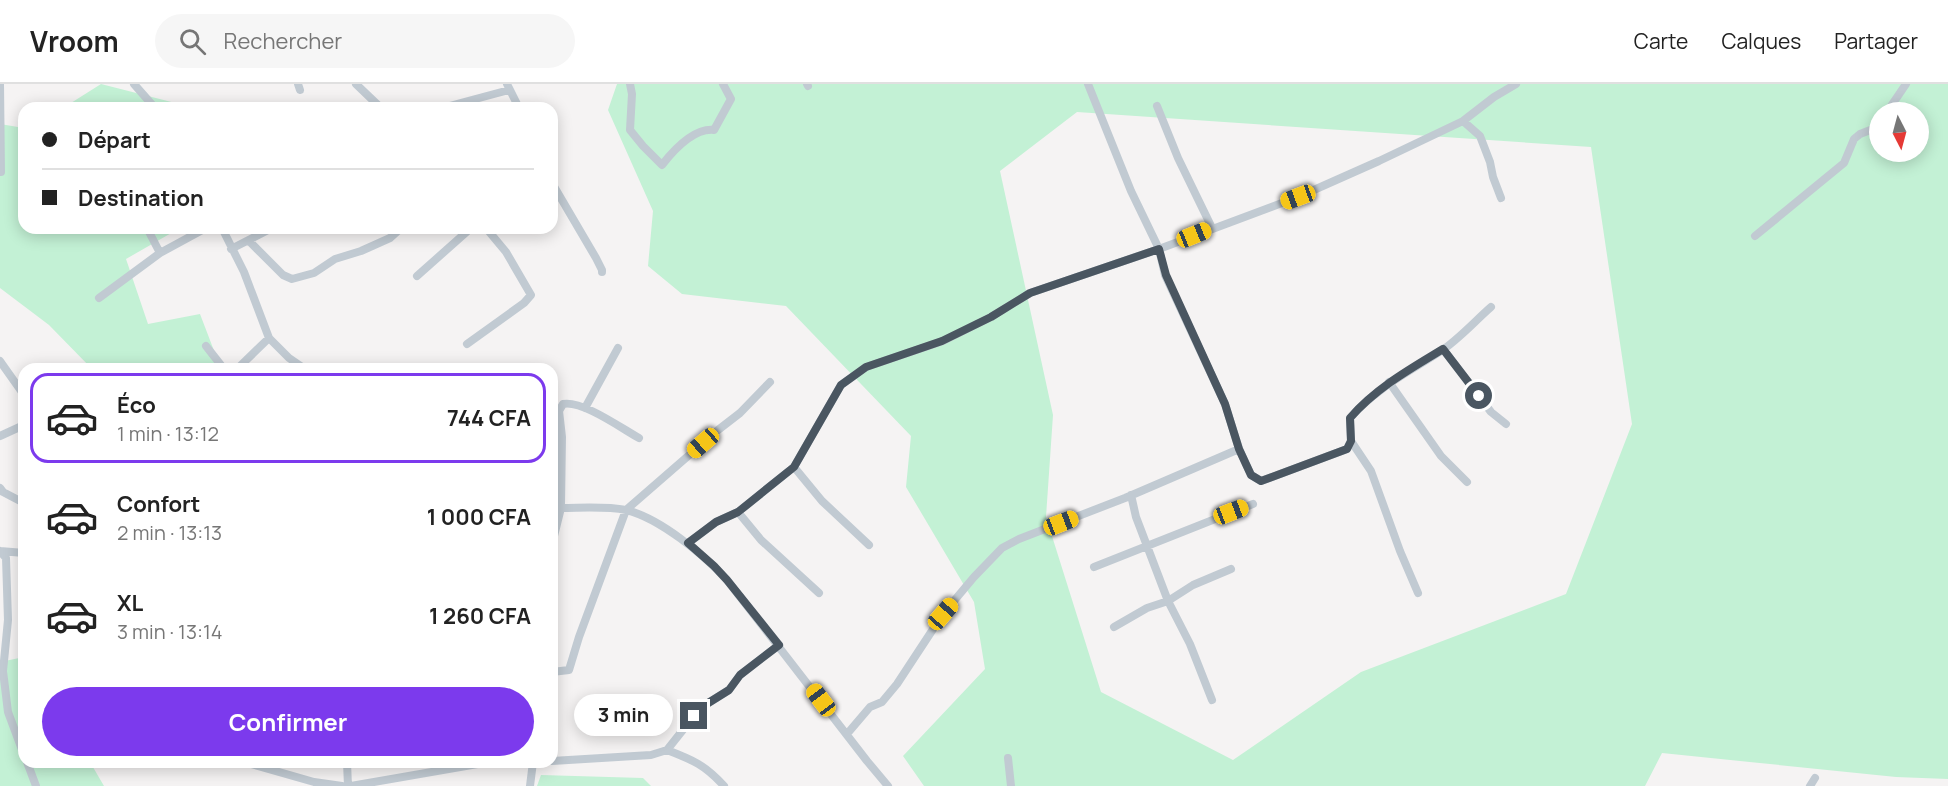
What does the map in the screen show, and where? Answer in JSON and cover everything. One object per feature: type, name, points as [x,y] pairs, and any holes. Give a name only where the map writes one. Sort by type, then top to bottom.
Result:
[{"type":"street","points":[[0,84],[1,172]]},
{"type":"street","points":[[134,84],[150,102]]},
{"type":"street","points":[[356,84],[375,102]]},
{"type":"street","points":[[630,84],[632,94],[630,129],[642,146],[662,165],[690,138],[707,129],[714,130],[731,99],[723,84]]},
{"type":"street","points":[[1088,84],[1131,191],[1159,249],[1166,275],[1225,404],[1239,449],[1251,475],[1261,481],[1347,449],[1351,441],[1350,418],[1362,404],[1389,382],[1443,349],[1491,307]]},
{"type":"street","points":[[688,543],[716,522],[738,512],[794,467],[841,385],[866,367],[942,341],[991,317],[1030,293],[1159,249],[1298,197],[1463,121],[1494,97],[1516,84]]},
{"type":"street","points":[[1894,102],[1906,84]]},
{"type":"street","points":[[461,102],[508,87],[516,102]]},
{"type":"street","points":[[1157,106],[1178,158],[1212,228]]},
{"type":"street","points":[[1463,121],[1480,136],[1501,198]]},
{"type":"street","points":[[1755,236],[1844,163],[1854,139],[1869,131]]},
{"type":"street","points":[[558,193],[602,272]]},
{"type":"street","points":[[150,234],[160,253]]},
{"type":"street","points":[[99,298],[160,253],[195,234]]},
{"type":"street","points":[[225,234],[244,273],[269,338],[296,363]]},
{"type":"street","points":[[231,249],[261,234]]},
{"type":"street","points":[[249,241],[283,275],[292,279],[314,273],[334,259],[361,251],[394,234]]},
{"type":"street","points":[[417,276],[464,234]]},
{"type":"street","points":[[467,344],[524,303],[531,295],[506,252],[491,234]]},
{"type":"street","points":[[243,363],[269,338]]},
{"type":"street","points":[[206,346],[219,363]]},
{"type":"street","points":[[585,408],[618,348]]},
{"type":"street","points":[[1443,349],[1491,412],[1506,424]]},
{"type":"street","points":[[0,360],[18,386]]},
{"type":"street","points":[[558,671],[569,670],[626,510],[718,429],[740,413],[770,382]]},
{"type":"street","points":[[1389,382],[1441,456],[1467,482]]},
{"type":"street","points":[[639,438],[585,408],[569,403],[563,404],[560,407],[562,437],[558,505],[626,510],[643,517],[688,543],[727,580],[888,786]]},
{"type":"street","points":[[0,436],[18,428]]},
{"type":"street","points":[[1351,441],[1371,471],[1418,593]]},
{"type":"street","points":[[847,734],[870,707],[882,702],[897,684],[943,614],[1002,548],[1239,449]]},
{"type":"street","points":[[794,467],[822,501],[869,545]]},
{"type":"street","points":[[0,488],[18,500]]},
{"type":"street","points":[[1131,495],[1146,546],[1168,601],[1190,644],[1212,700]]},
{"type":"street","points":[[1094,567],[1252,504]]},
{"type":"street","points":[[738,512],[761,540],[819,593]]},
{"type":"street","points":[[18,552],[0,551],[6,558],[3,671],[8,712],[18,739]]},
{"type":"street","points":[[1114,627],[1147,608],[1168,601],[1192,585],[1231,569]]},
{"type":"street","points":[[668,750],[705,705],[729,690],[740,675],[779,645]]},
{"type":"street","points":[[558,761],[642,756],[668,750],[695,761],[710,771],[724,786]]},
{"type":"street","points":[[1008,759],[1011,786]]},
{"type":"street","points":[[29,768],[36,786]]},
{"type":"street","points":[[265,768],[314,782],[342,786]]},
{"type":"street","points":[[348,768],[350,786],[454,768]]},
{"type":"street","points":[[530,786],[532,768]]},
{"type":"green space","points":[[101,84],[172,102],[72,102]]},
{"type":"green space","points":[[617,84],[1948,84],[1948,779],[1896,777],[1662,753],[1645,786],[924,786],[903,756],[985,669],[974,602],[906,487],[911,436],[786,306],[682,294],[648,266],[653,211],[608,110]],"holes":[[[1077,112],[1591,147],[1632,424],[1566,594],[1361,672],[1233,760],[1101,692],[1046,517],[1053,415],[1000,171]]]},
{"type":"green space","points":[[0,124],[18,127],[18,234],[170,234],[126,259],[148,324],[200,314],[219,363],[86,363],[49,325],[0,288]]},
{"type":"green space","points":[[18,658],[18,768],[94,768],[104,786],[0,786],[0,662]]},
{"type":"green space","points":[[541,775],[643,778],[651,786],[537,786]]},
{"type":"route","points":[[694,716],[705,705],[729,690],[740,675],[779,645],[727,580],[688,543],[716,522],[738,512],[794,467],[841,385],[866,367],[942,341],[991,317],[1030,293],[1159,249],[1166,275],[1225,404],[1239,449],[1251,475],[1261,481],[1347,449],[1351,441],[1350,418],[1362,404],[1389,382],[1443,349],[1479,396]]}]
